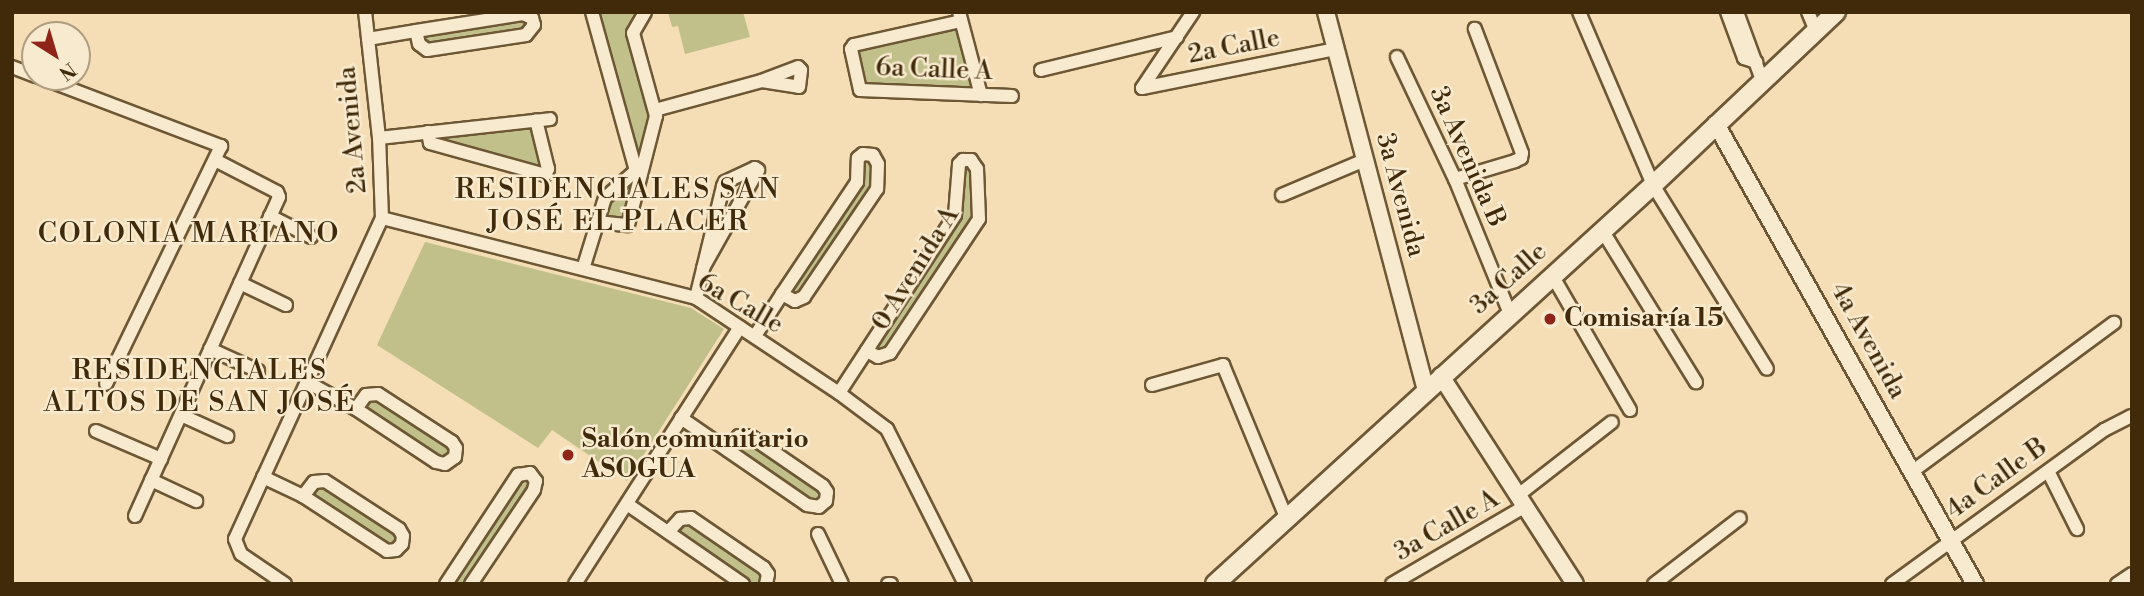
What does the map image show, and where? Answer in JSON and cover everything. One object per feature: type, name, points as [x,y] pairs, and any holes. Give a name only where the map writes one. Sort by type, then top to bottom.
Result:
[{"type":"main road","name":"3a Calle","points":[[1215,584],[1653,185],[1836,12]]},
{"type":"street","name":"2a Avenida","points":[[285,584],[235,547],[237,530],[383,218],[379,138],[365,12]]},
{"type":"street","points":[[592,12],[640,167]]},
{"type":"street","points":[[597,222],[628,225],[640,167],[656,116],[633,33],[645,12]]},
{"type":"street","points":[[1041,70],[1177,37],[1193,12]]},
{"type":"street","name":"3a Avenida","points":[[1326,12],[1426,390]]},
{"type":"street","points":[[1579,12],[1653,185],[1767,369]]},
{"type":"street","points":[[1727,12],[1744,58],[1756,62]]},
{"type":"street","points":[[1737,12],[1762,80]]},
{"type":"street","points":[[1808,12],[1816,30]]},
{"type":"street","points":[[368,39],[416,31],[523,14],[532,18],[534,24],[532,31],[526,35],[427,50],[419,44],[416,31]]},
{"type":"street","points":[[960,16],[981,95]]},
{"type":"street","name":"6a Calle A","points":[[960,16],[853,45],[851,49],[858,86],[864,91],[1012,96]]},
{"type":"street","points":[[1455,178],[1516,161],[1522,153],[1475,29]]},
{"type":"street","name":"2a Calle","points":[[1177,37],[1142,88],[1336,49]]},
{"type":"street","name":"3a Avenida B","points":[[1397,57],[1455,178],[1510,314]]},
{"type":"street","points":[[655,110],[762,81]]},
{"type":"street","points":[[76,91],[221,146],[106,384]]},
{"type":"street","points":[[379,138],[550,119]]},
{"type":"street","points":[[428,132],[430,143],[545,175],[548,169],[536,120]]},
{"type":"street","name":"4a Avenida","points":[[1716,124],[1975,584]]},
{"type":"street","points":[[755,337],[782,294],[857,182],[858,158],[863,154],[873,155],[878,164],[877,189],[804,297],[795,301],[782,294]]},
{"type":"street","points":[[135,516],[279,197],[278,192],[215,160]]},
{"type":"street","name":"0 Avenida A","points":[[839,393],[955,215],[960,164],[963,160],[971,160],[977,167],[979,219],[890,353],[878,358],[867,351]]},
{"type":"street","points":[[1282,195],[1365,160]]},
{"type":"street","points":[[583,269],[604,198],[640,167]]},
{"type":"street","points":[[696,298],[703,268],[725,182],[755,168],[758,170],[703,268]]},
{"type":"street","points":[[271,216],[311,237]]},
{"type":"street","name":"6a Calle","points":[[383,218],[696,298],[882,424],[891,435],[965,584]]},
{"type":"street","points":[[1602,230],[1696,382]]},
{"type":"street","points":[[1552,275],[1630,410]]},
{"type":"street","points":[[240,284],[286,305]]},
{"type":"street","points":[[1913,471],[2114,323]]},
{"type":"street","points":[[575,584],[740,327]]},
{"type":"street","points":[[210,349],[258,371]]},
{"type":"street","points":[[1152,386],[1223,365],[1286,517]]},
{"type":"street","points":[[1441,376],[1575,584]]},
{"type":"street","points":[[307,382],[356,409],[436,462],[449,463],[455,457],[456,448],[452,442],[378,394],[366,395],[356,409]]},
{"type":"street","points":[[181,415],[227,436]]},
{"type":"street","name":"4a Calle B","points":[[1892,584],[2104,430],[2132,416]]},
{"type":"street","points":[[681,418],[807,505],[819,507],[826,501],[827,492],[823,486],[750,436],[739,436],[728,450]]},
{"type":"street","name":"3a Calle A","points":[[1392,584],[1521,501],[1612,422]]},
{"type":"street","points":[[96,431],[161,459]]},
{"type":"street","points":[[2048,471],[2077,529]]},
{"type":"street","points":[[446,584],[518,475],[530,473],[535,479],[535,488],[471,584]]},
{"type":"street","points":[[263,477],[303,496],[387,551],[396,550],[402,544],[403,536],[399,529],[325,481],[314,482],[303,496]]},
{"type":"street","points":[[151,480],[196,501]]},
{"type":"street","points":[[626,504],[743,584]]},
{"type":"street","points":[[668,532],[680,519],[691,518],[764,568],[768,574],[766,584]]},
{"type":"street","points":[[1654,584],[1740,518]]},
{"type":"street","points":[[818,534],[842,584]]},
{"type":"street","points":[[2117,584],[2132,574]]},
{"type":"shaded area","points":[[598,12],[635,12],[626,28],[651,116],[637,161]]},
{"type":"shaded area","points":[[668,12],[743,12],[750,37],[685,54],[678,26],[672,27]]},
{"type":"shaded area","points":[[523,14],[534,28],[427,50],[416,31]]},
{"type":"shaded area","points":[[961,21],[981,95],[864,91],[851,47]]},
{"type":"shaded area","points":[[536,120],[548,173],[430,143],[428,132]]},
{"type":"shaded area","points":[[870,153],[877,189],[804,297],[782,294],[857,182],[857,161]]},
{"type":"shaded area","points":[[970,159],[979,219],[890,353],[867,351],[955,215],[960,164]]},
{"type":"shaded area","points":[[644,164],[628,225],[597,222],[605,198]]},
{"type":"shaded area","points":[[425,242],[691,308],[724,329],[627,481],[552,430],[538,448],[377,345]]},
{"type":"shaded area","points":[[370,394],[452,442],[449,463],[356,409]]},
{"type":"shaded area","points":[[739,436],[823,486],[819,507],[728,450]]},
{"type":"shaded area","points":[[518,475],[536,482],[471,584],[446,584]]},
{"type":"shaded area","points":[[317,481],[399,529],[396,550],[303,496]]},
{"type":"shaded area","points":[[680,519],[764,568],[766,584],[743,584],[668,532]]},
{"type":"place","name":"Comisaría 15","points":[[1550,319]]},
{"type":"place","name":"Salón comunitario ASOGUA","points":[[568,455]]},
{"type":"district","name":"RESIDENCIALES SAN JOSÉ EL PLACER","points":[[618,206]]},
{"type":"district","name":"COLONIA MARIANO","points":[[189,234]]},
{"type":"district","name":"RESIDENCIALES ALTOS DE SAN JOSÉ","points":[[200,387]]}]
